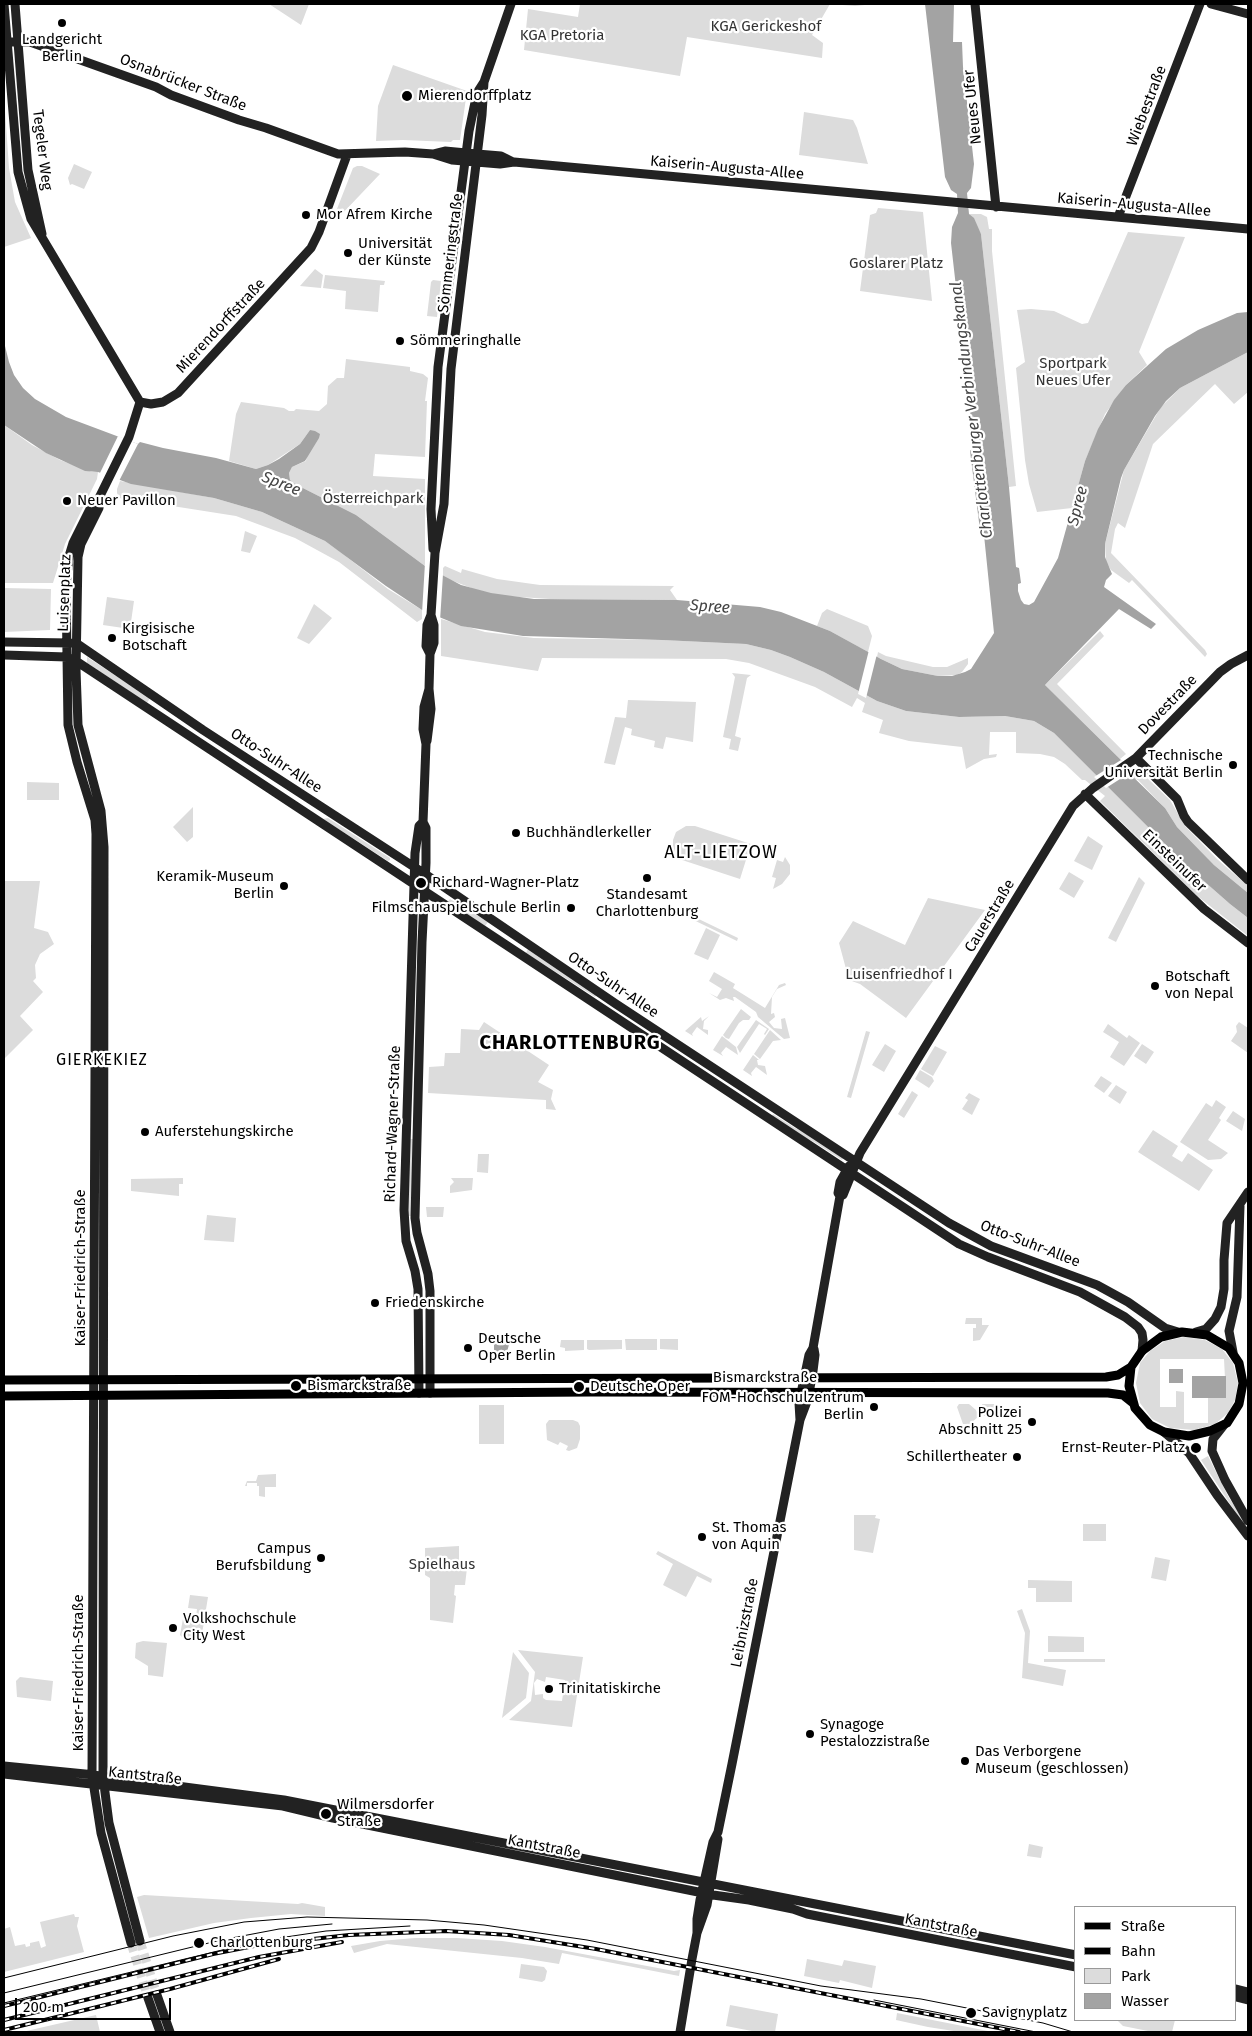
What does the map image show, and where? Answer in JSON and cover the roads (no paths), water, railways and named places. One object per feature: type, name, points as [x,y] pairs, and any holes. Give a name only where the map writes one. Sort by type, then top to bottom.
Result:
[{"type":"main road","name":"Tegeler Weg","points":[[4,4],[13,42]]},
{"type":"main road","name":"Tegeler Weg","points":[[15,4],[13,42],[18,172],[31,219],[140,402]]},
{"type":"main road","points":[[477,158],[478,90],[484,82],[511,4]]},
{"type":"main road","name":"Neues Ufer","points":[[975,4],[988,206]]},
{"type":"main road","name":"Wiebestraße","points":[[1118,217],[1200,4]]},
{"type":"main road","points":[[1211,4],[1248,14]]},
{"type":"main road","name":"Osnabrücker Straße","points":[[13,42],[30,42],[156,86],[171,95],[239,120],[333,153],[347,155]]},
{"type":"main road","points":[[347,155],[390,151],[433,154],[445,151],[466,157],[479,100]]},
{"type":"main road","name":"Mierendorffstraße","points":[[140,402],[151,404],[163,402],[174,396],[311,248],[317,238],[347,155]]},
{"type":"main road","name":"Kaiserin-Augusta-Allee","points":[[466,157],[500,164],[514,162],[1248,229]]},
{"type":"main road","name":"Sömmeringstraße","points":[[435,553],[433,548],[431,509],[438,374],[466,157]]},
{"type":"main road","name":"Sömmeringstraße","points":[[435,553],[444,504],[451,368],[477,158]]},
{"type":"main road","points":[[98,500],[128,440],[140,402]]},
{"type":"main road","name":"Luisenplatz","points":[[67,643],[66,586],[69,556],[73,543],[92,505],[98,500]]},
{"type":"main road","name":"Luisenplatz","points":[[76,661],[78,557],[81,544],[99,508],[98,500]]},
{"type":"main road","points":[[423,822],[426,744],[431,707],[429,689],[430,654],[426,646],[431,621],[435,553]]},
{"type":"main road","points":[[4,642],[76,643]]},
{"type":"main road","name":"Kaiser-Friedrich-Straße","points":[[67,643],[68,725],[93,813],[96,834],[103,1781],[109,1823],[140,1941]]},
{"type":"main road","name":"Otto-Suhr-Allee","points":[[76,643],[203,730],[425,874],[616,1004],[971,1237],[1096,1285],[1128,1302],[1165,1328],[1178,1332]]},
{"type":"main road","points":[[4,655],[67,657]]},
{"type":"main road","name":"Dovestraße","points":[[1098,784],[1136,758],[1220,672],[1248,655]]},
{"type":"main road","name":"Otto-Suhr-Allee","points":[[67,657],[76,661],[959,1244],[988,1258],[1080,1292],[1125,1317],[1140,1330],[1143,1340],[1142,1351]]},
{"type":"main road","name":"Kaiser-Friedrich-Straße","points":[[76,661],[78,725],[82,748],[101,811],[104,847],[99,1379]]},
{"type":"main road","points":[[1136,758],[1178,799],[1188,822],[1248,880]]},
{"type":"main road","name":"Cauerstraße","points":[[856,1160],[1073,806],[1098,784]]},
{"type":"main road","name":"Einsteinufer","points":[[1086,794],[1204,909],[1248,943]]},
{"type":"main road","name":"Richard-Wagner-Straße","points":[[419,1393],[418,1289],[406,1241],[404,1224],[414,885],[419,826],[423,822],[426,828],[415,1218],[430,1288],[430,1393]]},
{"type":"main road","name":"Leibnizstraße","points":[[680,2032],[698,1934],[703,1920],[705,1894],[718,1843],[718,1832],[800,1420],[798,1414],[815,1355],[813,1348],[840,1196],[843,1195],[849,1172],[856,1160]]},
{"type":"main road","points":[[1248,1192],[1229,1219],[1226,1232],[1224,1289],[1221,1307],[1215,1319],[1206,1329],[1196,1332],[1178,1332],[1154,1341],[1142,1351],[1131,1367],[1129,1386],[1133,1402],[1145,1421],[1164,1432],[1189,1453],[1216,1495],[1248,1536]]},
{"type":"main road","points":[[1240,1205],[1237,1297],[1229,1331],[1233,1352],[1239,1363],[1248,1372]]},
{"type":"main road","points":[[1229,1219],[1239,1222]]},
{"type":"main road","points":[[1196,1332],[1213,1338],[1233,1352]]},
{"type":"main road","points":[[1237,1410],[1243,1387],[1239,1363]]},
{"type":"main road","name":"Bismarckstraße","points":[[4,1380],[1111,1377],[1118,1376],[1131,1367]]},
{"type":"main road","name":"Bismarckstraße","points":[[4,1396],[419,1393],[1114,1393],[1123,1395],[1133,1402]]},
{"type":"main road","name":"Kaiser-Friedrich-Straße","points":[[99,1396],[93,1780],[101,1833],[131,1944]]},
{"type":"main road","points":[[1248,1400],[1237,1410],[1213,1439],[1212,1451],[1225,1480],[1248,1521]]},
{"type":"main road","points":[[1164,1432],[1182,1436],[1194,1435],[1210,1432],[1224,1425]]},
{"type":"main road","name":"Kantstraße","points":[[4,1766],[93,1780]]},
{"type":"main road","name":"Kantstraße","points":[[4,1774],[93,1780],[272,1798],[1074,1955]]},
{"type":"main road","name":"Kantstraße","points":[[103,1781],[283,1806],[333,1818],[705,1894],[749,1900],[816,1916],[1074,1966]]},
{"type":"main road","points":[[160,2032],[153,1997],[170,2032]]},
{"type":"main road","name":"Leibnizstraße","points":[[676,2032],[682,2016]]},
{"type":"water","points":[[925,4],[954,4],[953,42],[962,42],[974,164],[971,188],[967,193],[969,214],[974,218],[981,234],[1016,567],[1019,568],[1021,583],[1018,584],[1018,591],[1024,604],[1029,605],[1034,602],[1058,558],[1085,461],[1098,429],[1114,400],[1126,385],[1166,349],[1198,330],[1237,313],[1248,312],[1248,352],[1180,388],[1166,401],[1155,416],[1121,478],[1105,544],[1105,557],[1112,574],[1106,580],[1104,587],[1156,624],[1151,629],[1119,609],[1045,685],[1120,759],[1126,766],[1124,768],[1165,808],[1177,827],[1214,865],[1248,893],[1248,918],[1189,868],[1054,733],[1034,721],[1005,716],[959,717],[906,711],[877,701],[824,672],[790,657],[746,644],[523,636],[461,626],[422,610],[325,541],[262,512],[214,498],[131,484],[98,472],[85,471],[46,453],[4,425],[4,342],[14,375],[23,388],[35,399],[66,417],[138,444],[140,442],[216,458],[256,469],[279,459],[300,444],[310,430],[315,431],[320,434],[319,438],[305,461],[292,467],[289,473],[290,480],[356,515],[425,566],[461,585],[491,593],[534,599],[677,600],[760,607],[781,612],[830,631],[902,669],[938,676],[952,676],[965,672],[971,669],[994,633],[984,535],[980,530],[970,451],[974,446],[951,243],[952,227],[958,213],[957,194],[951,190],[945,177]]},
{"type":"water","points":[[494,1341],[510,1341],[505,1359],[494,1359]]},
{"type":"water","points":[[1169,1369],[1183,1369],[1183,1383],[1169,1383]]},
{"type":"water","points":[[1192,1376],[1226,1376],[1226,1398],[1192,1398]]},
{"type":"tunnel","points":[[140,1941],[157,1995]]},
{"type":"tunnel","points":[[131,1943],[148,1998]]},
{"type":"tram line","points":[[4,1978],[173,1936],[244,1922],[307,1917],[427,1920],[484,1925],[587,1940],[821,1986],[921,1999],[1043,2023],[1073,2032]]},
{"type":"tram line","points":[[4,1993],[221,1940],[279,1929],[332,1924]]},
{"type":"tram line","points":[[4,2003],[259,1941],[326,1931],[410,1926]]},
{"type":"tram line","points":[[874,2000],[1036,2032]]},
{"type":"railway","points":[[4,2006],[213,1954],[259,1945],[349,1935],[446,1931],[509,1935],[596,1949],[1019,2032]]},
{"type":"railway","points":[[4,2020],[259,1957],[342,1942]]},
{"type":"railway","points":[[4,2030],[170,1989],[279,1959]]},
{"type":"place","name":"Landgericht Berlin","points":[[62,23]]},
{"type":"place","name":"Mierendorffplatz","points":[[407,96]]},
{"type":"place","name":"Mor Afrem Kirche","points":[[306,215]]},
{"type":"place","name":"Universität der Künste","points":[[348,253]]},
{"type":"place","name":"Sömmeringhalle","points":[[400,341]]},
{"type":"place","name":"Neuer Pavillon","points":[[67,501]]},
{"type":"place","name":"Kirgisische Botschaft","points":[[112,638]]},
{"type":"place","name":"Technische Universität Berlin","points":[[1233,765]]},
{"type":"place","name":"Buchhändlerkeller","points":[[516,833]]},
{"type":"place","name":"Standesamt Charlottenburg","points":[[647,878]]},
{"type":"place","name":"Richard-Wagner-Platz","points":[[421,883]]},
{"type":"place","name":"Keramik-Museum Berlin","points":[[284,886]]},
{"type":"place","name":"Filmschauspielschule Berlin","points":[[571,908]]},
{"type":"place","name":"Botschaft von Nepal","points":[[1155,986]]},
{"type":"place","name":"Auferstehungskirche","points":[[145,1132]]},
{"type":"place","name":"Friedenskirche","points":[[375,1303]]},
{"type":"place","name":"Deutsche Oper Berlin","points":[[468,1348]]},
{"type":"place","name":"Bismarckstraße","points":[[296,1386]]},
{"type":"place","name":"Deutsche Oper","points":[[579,1387]]},
{"type":"place","name":"FOM-Hochschulzentrum Berlin","points":[[874,1407]]},
{"type":"place","name":"Polizei Abschnitt 25","points":[[1032,1422]]},
{"type":"place","name":"Ernst-Reuter-Platz","points":[[1196,1448]]},
{"type":"place","name":"Schillertheater","points":[[1017,1457]]},
{"type":"place","name":"St. Thomas von Aquin","points":[[702,1537]]},
{"type":"place","name":"Campus Berufsbildung","points":[[321,1558]]},
{"type":"place","name":"Volkshochschule City West","points":[[173,1628]]},
{"type":"place","name":"Trinitatiskirche","points":[[549,1689]]},
{"type":"place","name":"Synagoge Pestalozzistraße","points":[[810,1734]]},
{"type":"place","name":"Das Verborgene Museum (geschlossen)","points":[[965,1761]]},
{"type":"place","name":"Wilmersdorfer Straße","points":[[326,1814]]},
{"type":"place","name":"Charlottenburg","points":[[199,1943]]},
{"type":"place","name":"Savignyplatz","points":[[971,2013]]},
{"type":"district","name":"ALT-LIETZOW","points":[[721,853]]},
{"type":"district","name":"CHARLOTTENBURG","points":[[570,1043]]},
{"type":"district","name":"GIERKEKIEZ","points":[[102,1061]]},
{"type":"park label","name":"KGA Gerickeshof","points":[[766,27]]},
{"type":"park label","name":"KGA Pretoria","points":[[562,36]]},
{"type":"park label","name":"Goslarer Platz","points":[[896,264]]},
{"type":"park label","name":"Sportpark Neues Ufer","points":[[1073,372]]},
{"type":"park label","name":"Österreichpark","points":[[373,499]]},
{"type":"park label","name":"Luisenfriedhof I","points":[[899,975]]},
{"type":"park label","name":"Spielhaus","points":[[442,1565]]},
{"type":"water label","name":"Charlottenburger Verbindungskanal","points":[[972,410]]},
{"type":"water label","name":"Spree","points":[[281,484]]},
{"type":"water label","name":"Spree","points":[[1078,506]]},
{"type":"water label","name":"Spree","points":[[710,607]]}]
